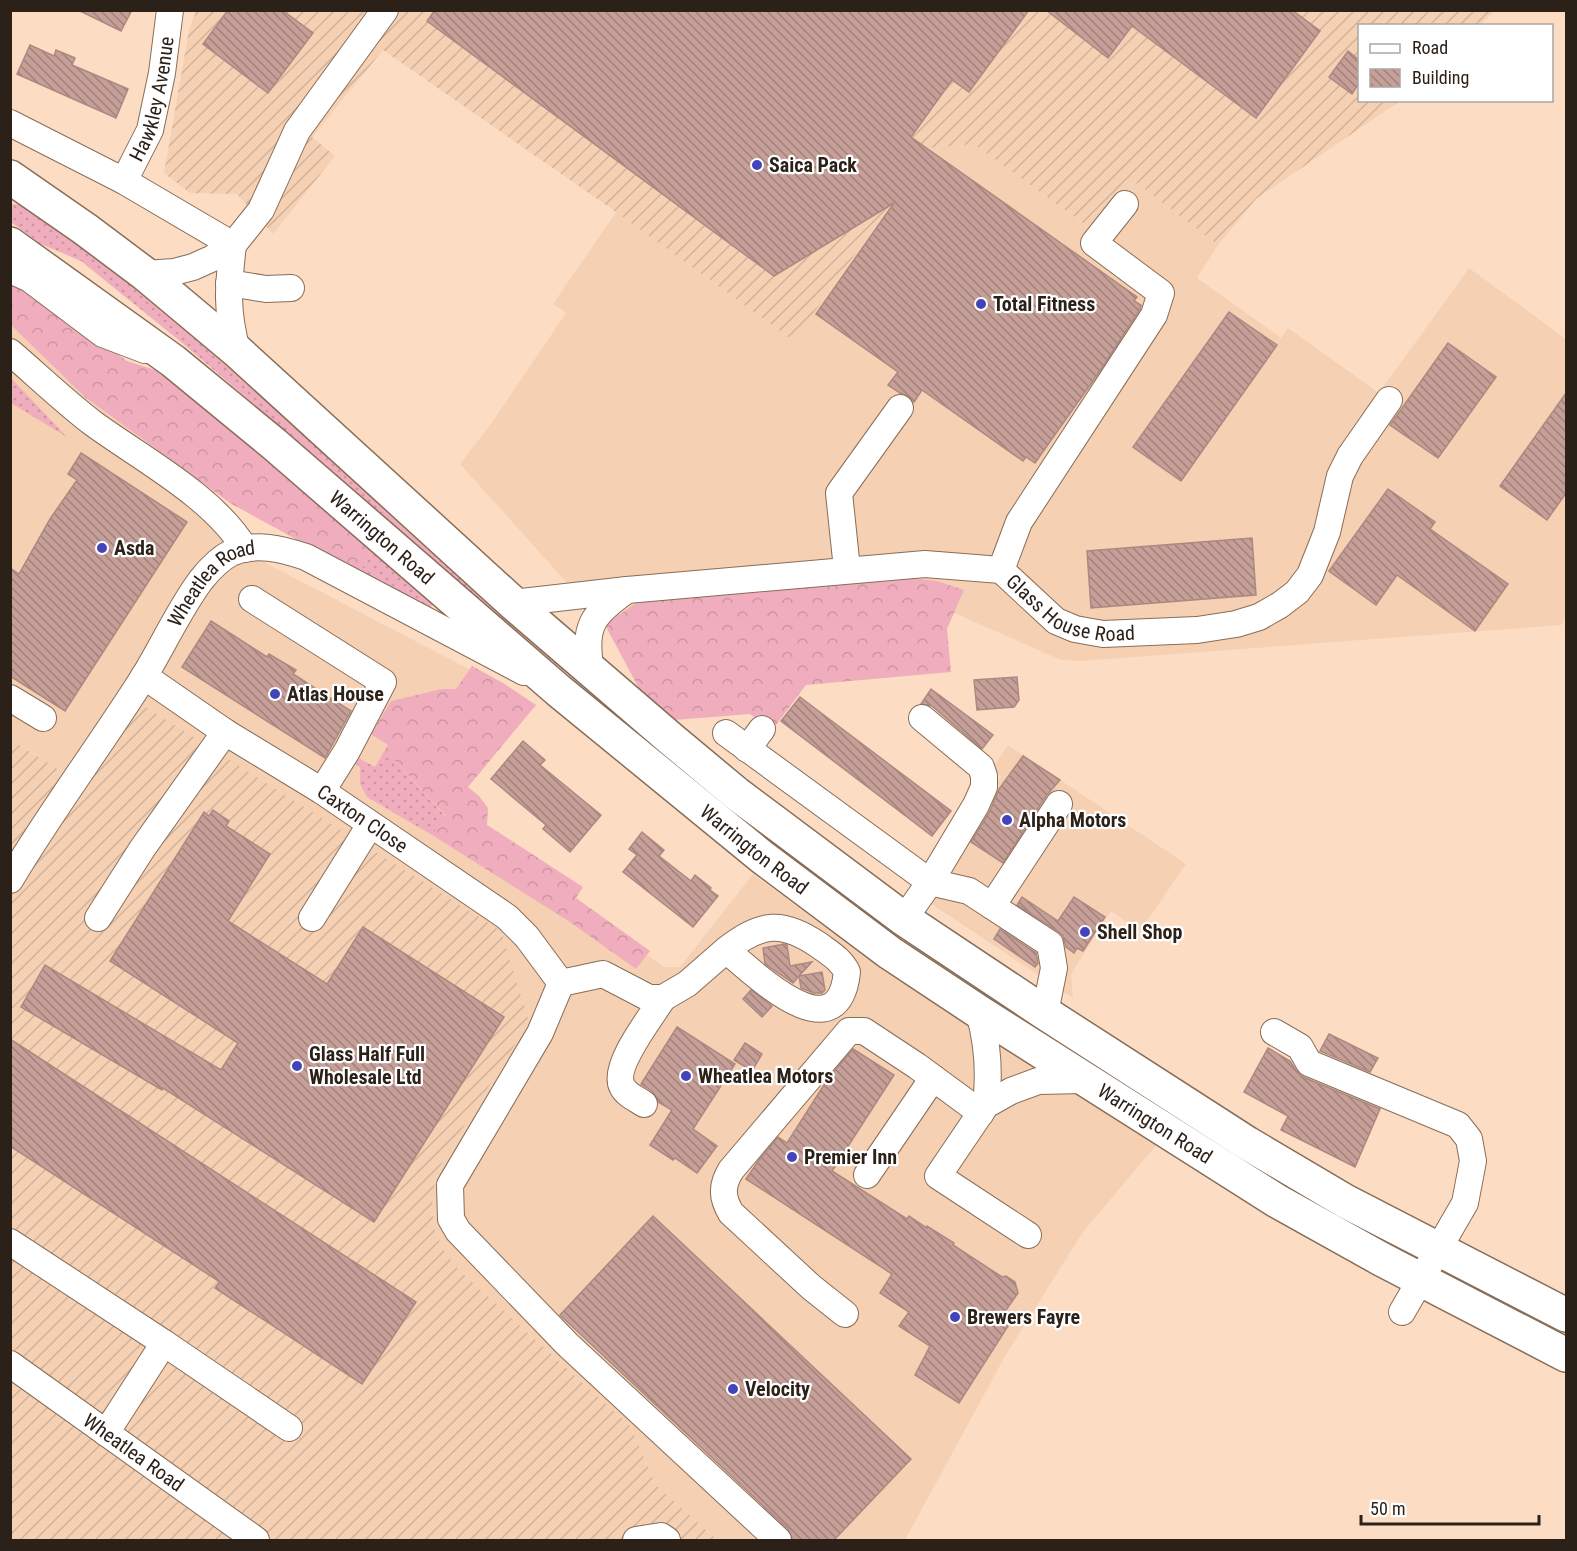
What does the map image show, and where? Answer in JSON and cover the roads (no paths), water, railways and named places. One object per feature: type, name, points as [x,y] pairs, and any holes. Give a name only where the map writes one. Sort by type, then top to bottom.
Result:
[{"type":"highway","name":"Warrington Road","points":[[10,177],[145,274],[237,351],[513,603],[591,670],[738,794],[904,919],[1247,1143],[1345,1201],[1566,1315]]},
{"type":"highway","name":"Warrington Road","points":[[10,244],[173,361],[274,444],[559,691],[762,857],[890,953],[1084,1080],[1277,1201],[1421,1280],[1566,1355]]},
{"type":"street","name":"Hawkley Avenue","points":[[124,181],[150,130],[162,74],[170,10]]},
{"type":"street","points":[[145,274],[174,272],[193,267],[233,245],[261,210],[297,131],[385,10]]},
{"type":"street","points":[[10,123],[124,181],[233,245]]},
{"type":"street","points":[[10,189],[50,204]]},
{"type":"street","points":[[1001,570],[1018,522],[1154,315],[1161,293],[1094,243],[1125,204]]},
{"type":"street","points":[[233,245],[229,283],[229,321],[237,351]]},
{"type":"street","points":[[10,270],[30,279],[104,334],[173,361]]},
{"type":"street","points":[[229,283],[266,289],[291,288]]},
{"type":"street","points":[[10,352],[93,423],[165,472],[215,512],[235,531],[245,549]]},
{"type":"street","name":"Glass House Road","points":[[513,603],[847,569],[925,564],[1001,570],[1056,621],[1075,629],[1103,634],[1197,630],[1236,624],[1259,617],[1280,605],[1297,592],[1310,575],[1327,532],[1340,476],[1350,456],[1389,400]]},
{"type":"street","points":[[847,569],[838,493],[900,408]]},
{"type":"street","name":"Wheatlea Road","points":[[10,880],[144,676],[201,579],[214,564],[245,549],[275,549],[306,557],[559,691]]},
{"type":"street","points":[[591,670],[587,647],[590,629],[603,608],[627,590]]},
{"type":"street","points":[[252,599],[383,682],[348,751],[322,791]]},
{"type":"street","name":"Caxton Close","points":[[144,676],[225,732],[322,791],[507,917],[527,937],[561,983]]},
{"type":"street","points":[[10,698],[44,718]]},
{"type":"street","points":[[904,919],[930,882],[976,805],[984,787],[981,767],[922,718]]},
{"type":"street","points":[[98,918],[142,849],[225,732]]},
{"type":"street","points":[[726,733],[755,739],[930,882],[969,891],[1050,944],[1054,968],[1045,1013]]},
{"type":"street","points":[[992,906],[1059,804]]},
{"type":"street","points":[[312,918],[370,825]]},
{"type":"street","points":[[644,1104],[625,1092],[620,1081],[620,1072],[627,1057],[663,998],[687,984],[726,950]]},
{"type":"street","points":[[663,998],[648,998],[603,974],[561,983],[540,1033],[450,1185],[451,1219],[458,1231],[567,1344],[778,1540]]},
{"type":"street","points":[[979,1012],[988,1052],[988,1083],[983,1109],[938,1176],[1028,1235]]},
{"type":"street","points":[[845,1314],[811,1287],[731,1213],[723,1194],[726,1177],[849,1031],[864,1031],[983,1109]]},
{"type":"street","points":[[1274,1032],[1300,1047],[1309,1063],[1458,1125],[1469,1139],[1473,1161],[1465,1203],[1402,1312]]},
{"type":"street","points":[[867,1175],[933,1078]]},
{"type":"street","points":[[983,1109],[1011,1091],[1038,1081],[1084,1080]]},
{"type":"street","points":[[10,1242],[288,1428]]},
{"type":"street","points":[[106,1433],[164,1343]]},
{"type":"street","name":"Wheatlea Road","points":[[10,1364],[256,1540]]},
{"type":"street","points":[[636,1540],[661,1536],[667,1540]]},
{"type":"place","name":"Saica Pack","points":[[757,165]]},
{"type":"place","name":"Total Fitness","points":[[981,304]]},
{"type":"place","name":"Asda","points":[[102,548]]},
{"type":"place","name":"Atlas House","points":[[275,694]]},
{"type":"place","name":"Alpha Motors","points":[[1007,820]]},
{"type":"place","name":"Shell Shop","points":[[1085,932]]},
{"type":"place","name":"Glass Half Full Wholesale Ltd","points":[[297,1066]]},
{"type":"place","name":"Wheatlea Motors","points":[[686,1076]]},
{"type":"place","name":"Premier Inn","points":[[792,1157]]},
{"type":"place","name":"Brewers Fayre","points":[[955,1317]]},
{"type":"place","name":"Velocity","points":[[733,1389]]}]
